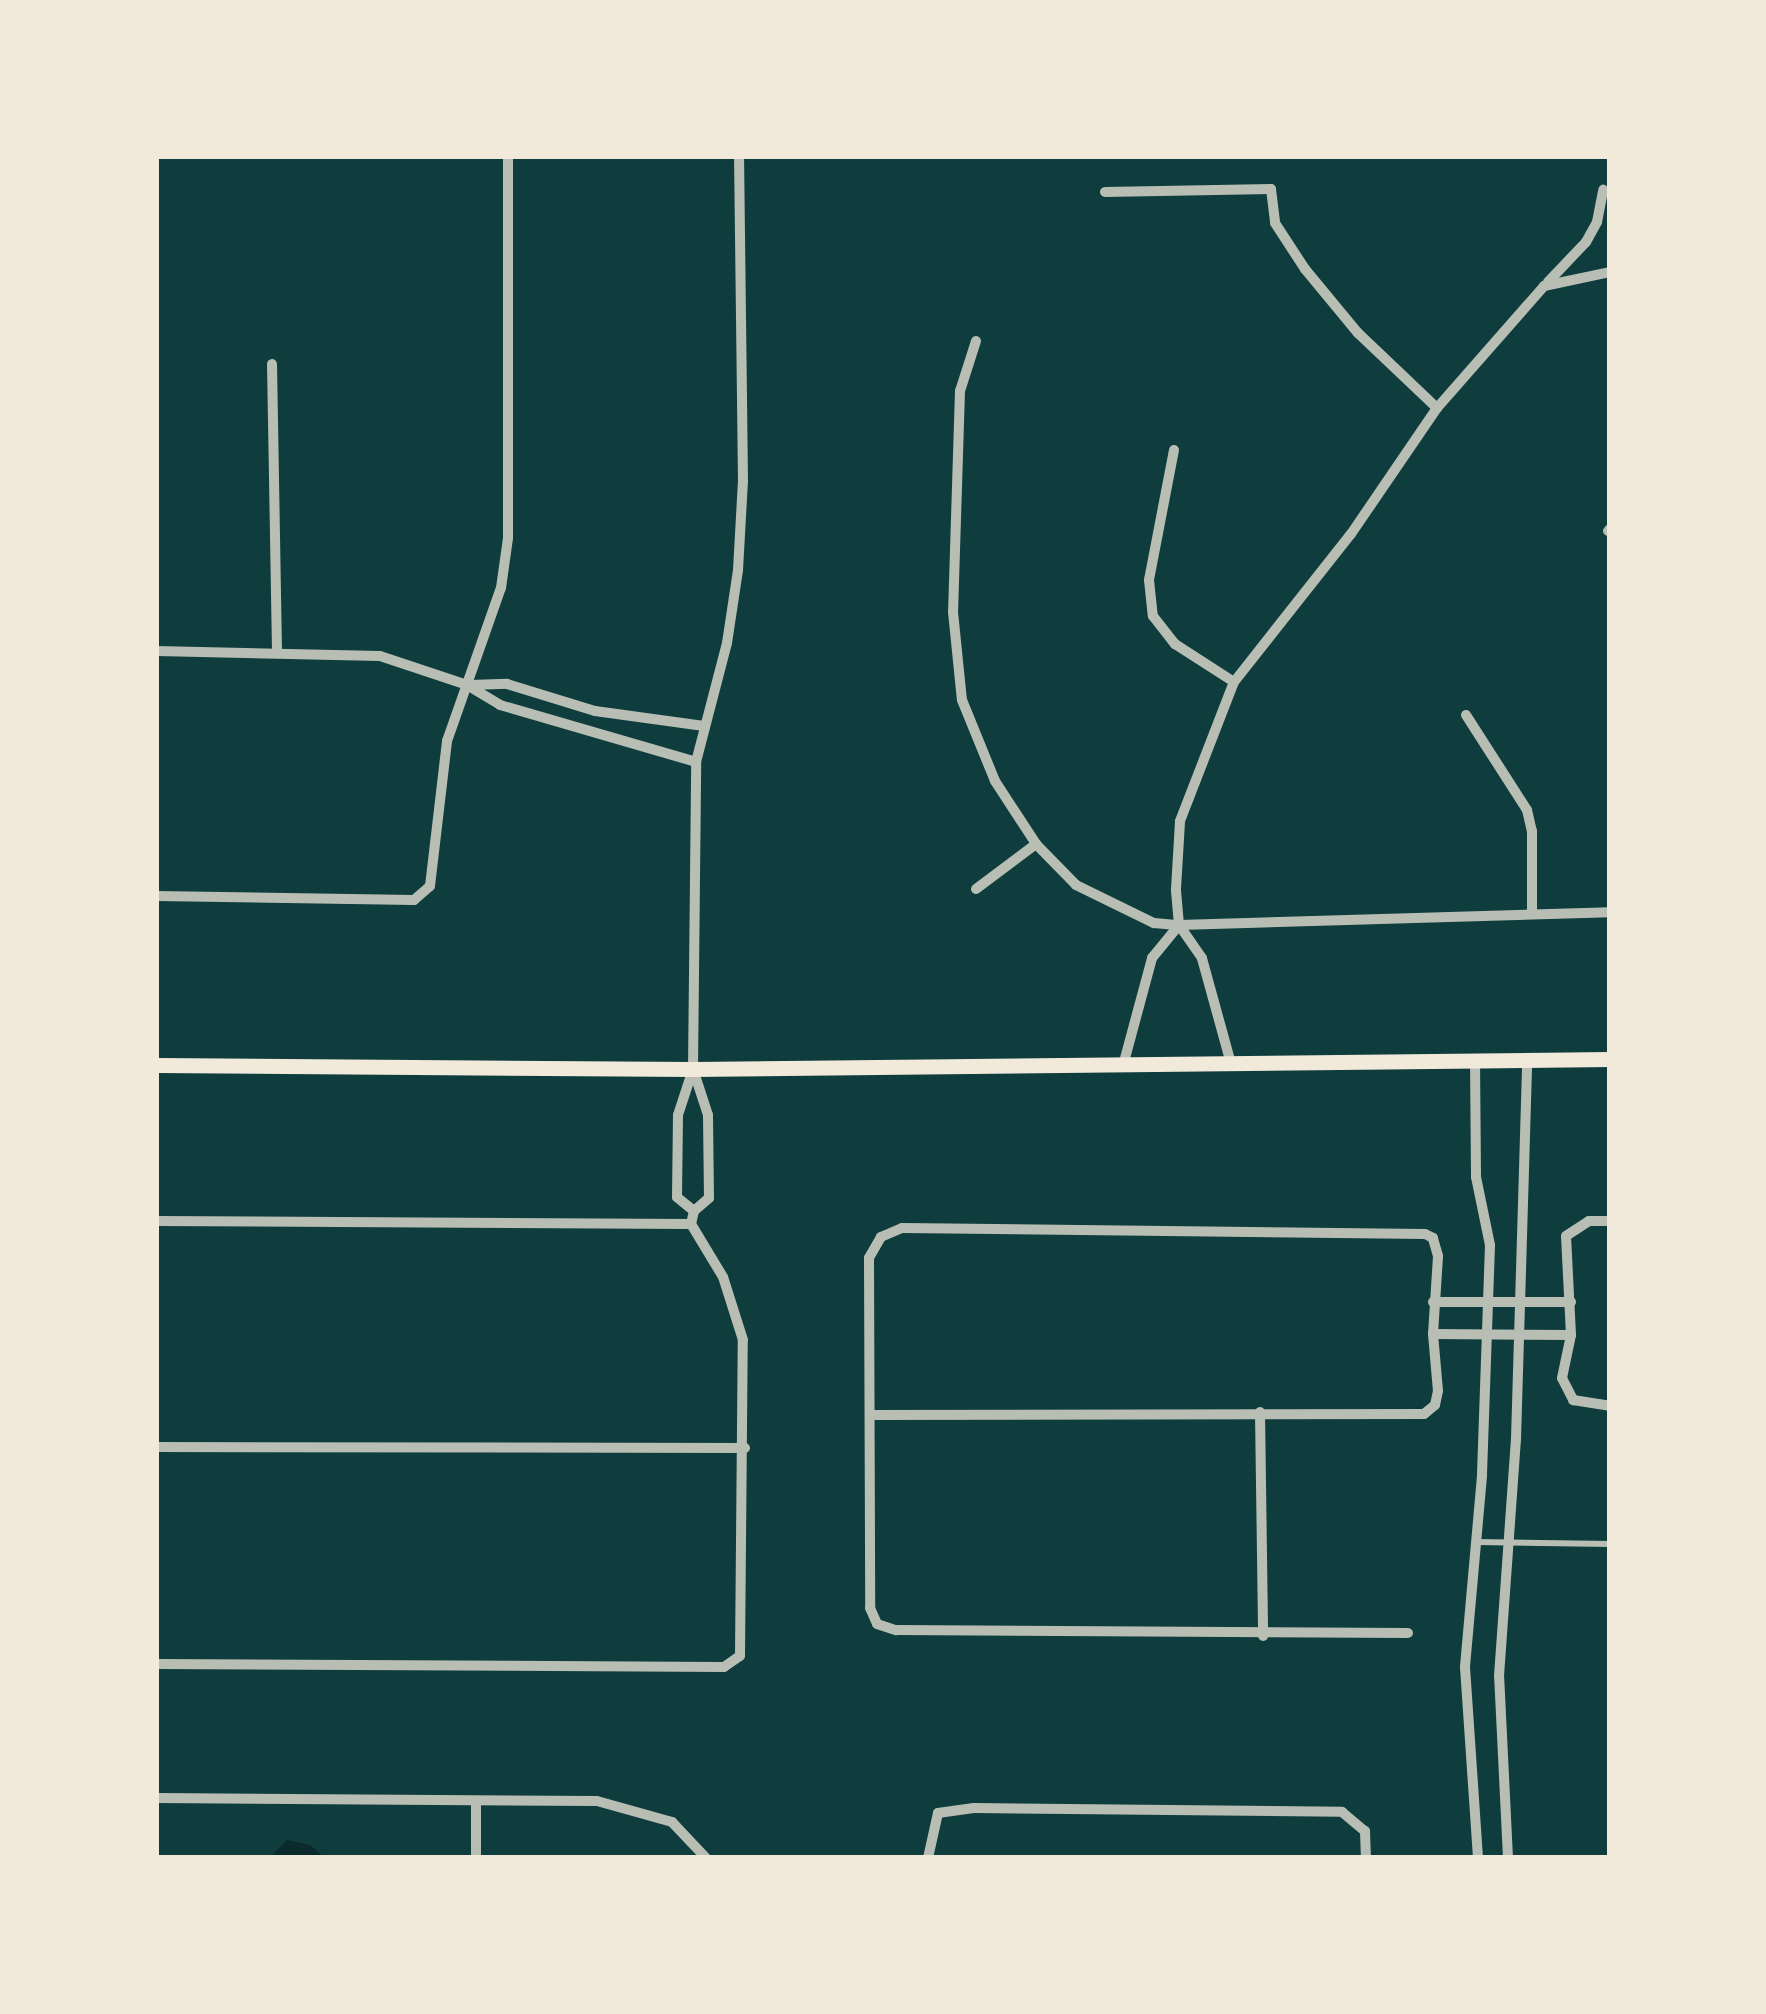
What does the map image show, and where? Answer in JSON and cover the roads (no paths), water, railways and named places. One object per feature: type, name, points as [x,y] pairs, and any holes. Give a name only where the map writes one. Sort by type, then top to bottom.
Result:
[{"type":"main road","points":[[156,1065],[693,1069],[1610,1059]]},
{"type":"street","points":[[156,896],[414,900],[430,886],[447,741],[501,589],[508,538],[508,156]]},
{"type":"street","points":[[156,1664],[724,1666],[740,1656],[743,1340],[723,1277],[692,1217],[676,1197],[678,1115],[693,1069],[696,762],[727,644],[738,570],[743,481],[739,156]]},
{"type":"street","points":[[1105,192],[1271,189],[1275,223],[1305,268],[1358,333],[1437,409]]},
{"type":"street","points":[[1230,1060],[1202,958],[1179,925],[1180,821],[1234,682],[1351,534],[1437,409],[1586,242],[1597,222],[1603,190]]},
{"type":"street","points":[[1544,286],[1610,272]]},
{"type":"street","points":[[976,341],[960,392],[956,668],[979,752],[1036,844],[1076,885],[1154,923],[1179,925],[1610,912]]},
{"type":"street","points":[[272,364],[277,651]]},
{"type":"street","points":[[1174,450],[1149,580],[1153,616],[1175,644],[1234,682]]},
{"type":"street","points":[[156,652],[380,656],[466,685],[500,704],[696,762]]},
{"type":"street","points":[[466,685],[507,684],[616,714],[704,726]]},
{"type":"street","points":[[610,739],[616,714]]},
{"type":"street","points":[[1466,715],[1527,810],[1532,831],[1532,913]]},
{"type":"street","points":[[976,889],[1036,844]]},
{"type":"street","points":[[1124,1062],[1152,958],[1179,925]]},
{"type":"street","points":[[1475,1060],[1476,1178],[1490,1244],[1465,1667],[1478,1858]]},
{"type":"street","points":[[1508,1858],[1499,1753],[1527,1060]]},
{"type":"street","points":[[156,1221],[692,1217],[709,1198],[708,1114],[693,1069]]},
{"type":"street","points":[[1610,1221],[1589,1221],[1566,1236],[1571,1335],[1565,1389],[1582,1404],[1610,1406]]},
{"type":"street","points":[[870,1415],[1424,1414],[1438,1399],[1432,1334],[1433,1238],[1412,1232],[902,1228],[881,1237],[869,1258],[870,1608],[877,1624],[896,1630],[1263,1636],[1408,1633]]},
{"type":"street","points":[[1490,1244],[1520,1244]]},
{"type":"street","points":[[1433,1302],[1571,1302]]},
{"type":"street","points":[[1432,1334],[1571,1335]]},
{"type":"street","points":[[1260,1412],[1263,1636]]},
{"type":"street","points":[[156,1447],[745,1448]]},
{"type":"street","points":[[156,1798],[597,1801],[672,1822],[706,1858]]},
{"type":"street","points":[[476,1802],[476,1858]]},
{"type":"street","points":[[928,1858],[932,1823],[948,1809],[1342,1812],[1365,1831],[1366,1858]]},
{"type":"lane","points":[[1475,1542],[1610,1544]]},
{"type":"water","points":[[287,1840],[310,1845],[325,1858],[270,1858]]}]
